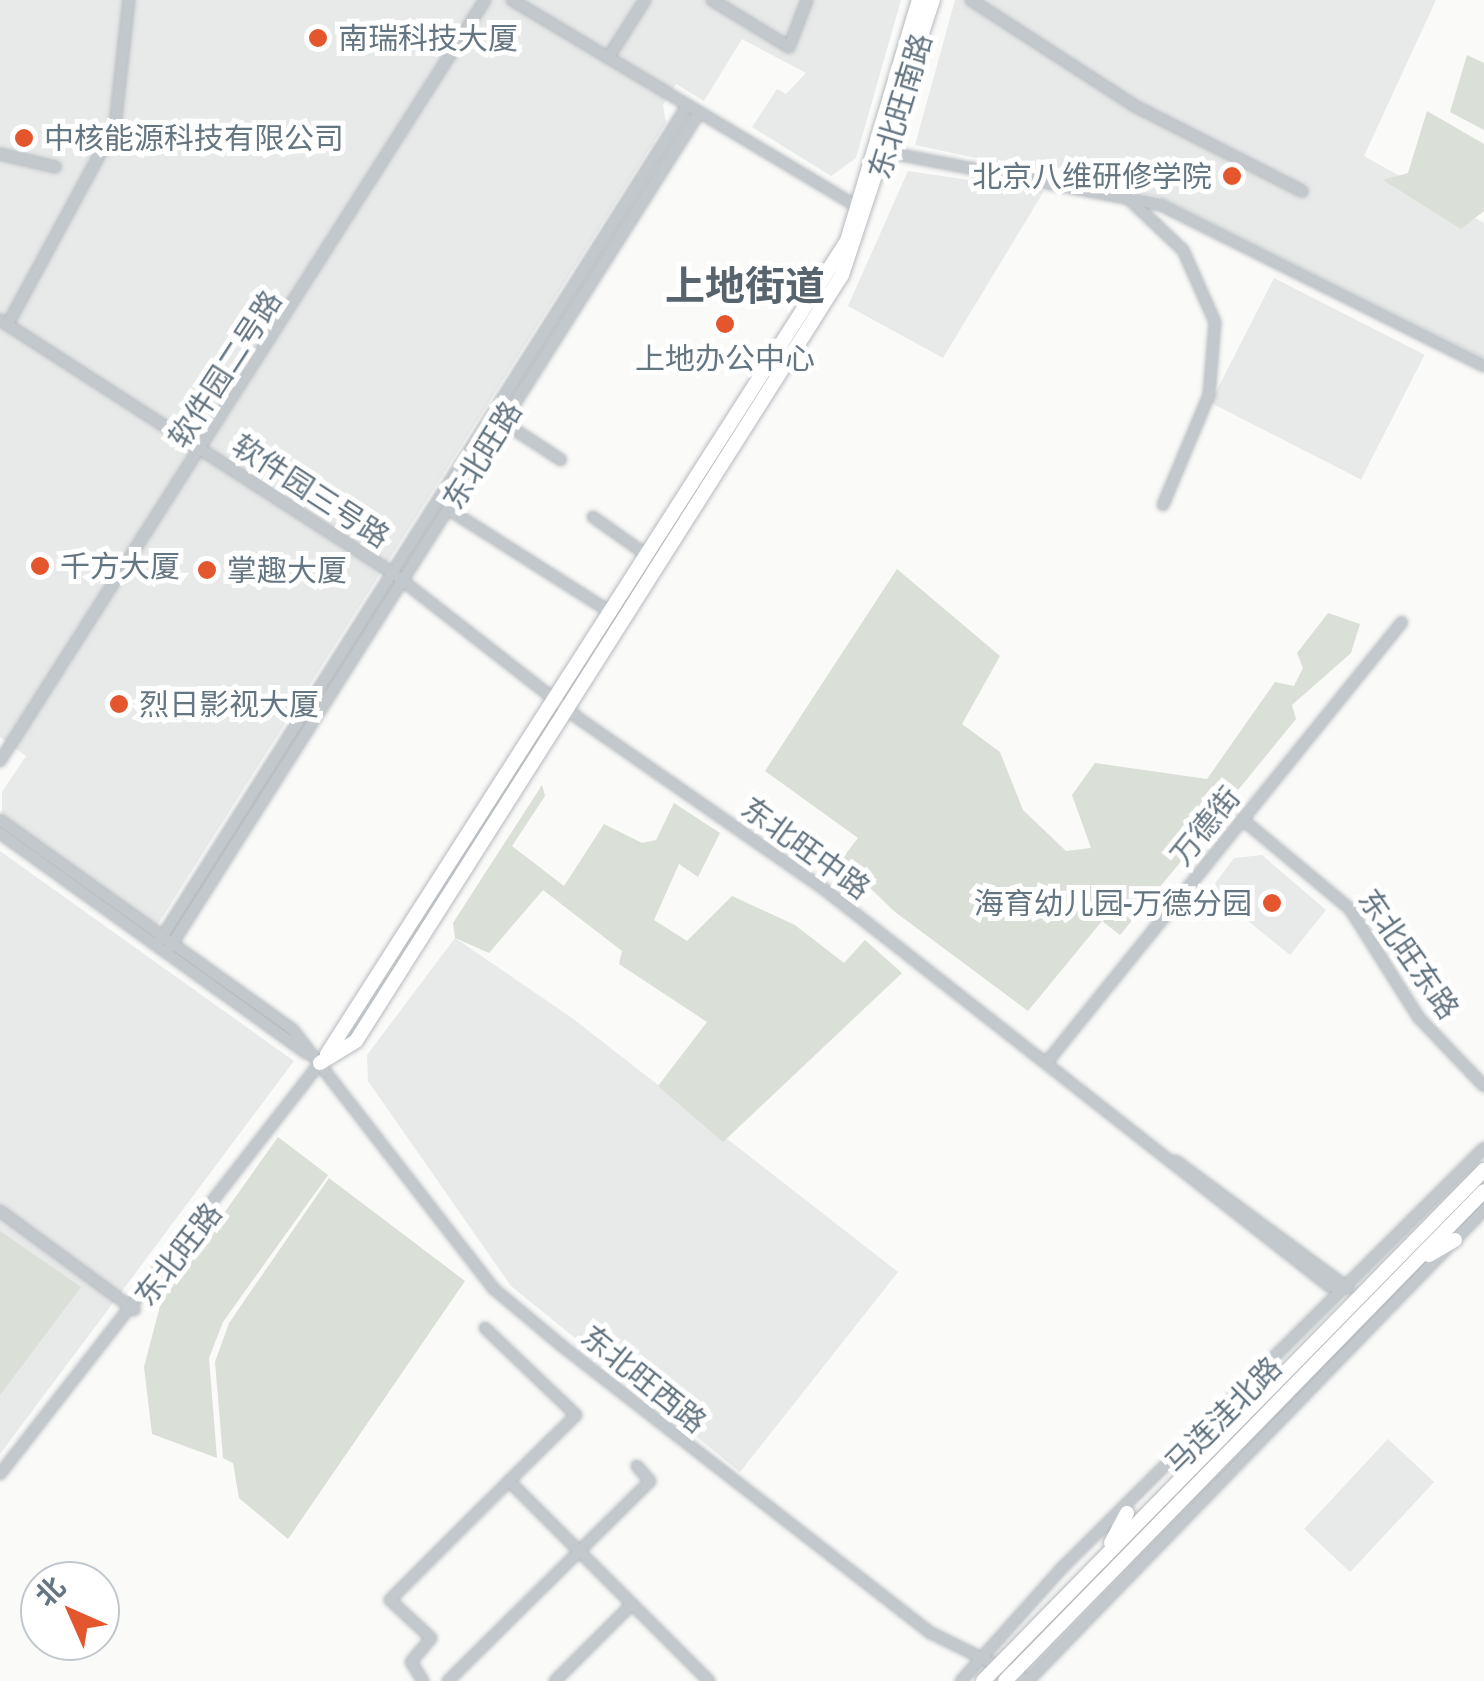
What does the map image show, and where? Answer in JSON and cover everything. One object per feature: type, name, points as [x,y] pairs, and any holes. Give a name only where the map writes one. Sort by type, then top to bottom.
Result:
[{"type":"main road","name":"东北旺南路","points":[[862,210],[919,0]]},
{"type":"main road","name":"东北旺南路","points":[[862,210],[886,152],[932,0]]},
{"type":"main road","name":"东北旺路","points":[[565,705],[612,613],[786,346],[862,210]]},
{"type":"main road","name":"东北旺路","points":[[320,1062],[565,705],[842,275],[862,210]]},
{"type":"main road","name":"马连洼北路","points":[[984,1681],[1484,1170]]},
{"type":"main road","name":"马连洼北路","points":[[1009,1677],[1360,1298],[1411,1266],[1484,1191]]},
{"type":"main road","points":[[1411,1266],[1455,1240]]},
{"type":"main road","points":[[1102,1559],[1127,1512]]},
{"type":"street","points":[[4,322],[115,126],[129,0]]},
{"type":"street","name":"软件园二号路","points":[[0,760],[202,450],[486,0]]},
{"type":"street","points":[[512,0],[862,210]]},
{"type":"street","points":[[608,58],[646,0]]},
{"type":"street","points":[[712,0],[789,48],[807,0]]},
{"type":"street","points":[[972,0],[1133,105],[1302,191]]},
{"type":"street","name":"东北旺路","points":[[165,944],[397,579],[687,106]]},
{"type":"street","name":"东北旺路","points":[[397,579],[448,510],[698,113]]},
{"type":"street","points":[[886,152],[1161,204],[1484,366]]},
{"type":"street","points":[[0,154],[56,167]]},
{"type":"street","points":[[1125,195],[1183,250],[1214,322],[1209,395],[1163,504]]},
{"type":"street","name":"软件园三号路","points":[[4,322],[397,579]]},
{"type":"street","points":[[503,422],[561,460]]},
{"type":"street","points":[[448,510],[612,613]]},
{"type":"street","points":[[593,518],[648,556]]},
{"type":"street","name":"东北旺中路","points":[[397,579],[1360,1298]]},
{"type":"street","name":"万德街","points":[[1047,1062],[1402,622]]},
{"type":"street","name":"东北旺东路","points":[[1242,819],[1350,909],[1419,1018],[1484,1086]]},
{"type":"street","name":"东北旺西路","points":[[0,820],[320,1062],[494,1288],[826,1556],[978,1657],[998,1666],[1009,1677],[1028,1681]]},
{"type":"street","name":"东北旺西路","points":[[0,833],[165,944]]},
{"type":"street","name":"东北旺路","points":[[0,1474],[135,1310],[320,1062]]},
{"type":"street","name":"马连洼北路","points":[[961,1681],[978,1657],[1127,1512],[1360,1298],[1484,1148]]},
{"type":"street","name":"马连洼北路","points":[[1028,1681],[1484,1210]]},
{"type":"street","points":[[0,1211],[135,1310]]},
{"type":"street","points":[[423,1681],[411,1662],[431,1638],[390,1600],[576,1415],[485,1328]]},
{"type":"street","points":[[448,1681],[650,1480],[637,1466]]},
{"type":"street","points":[[509,1481],[709,1681]]},
{"type":"street","points":[[555,1681],[632,1604]]},
{"type":"shaded area","points":[[0,0],[901,0],[856,158],[831,176],[752,127],[777,89],[786,94],[806,73],[742,39],[704,101],[676,84],[663,105],[666,123],[156,927],[2,817],[2,792],[26,756],[0,737]]},
{"type":"shaded area","name":"北京八维研修学院","points":[[955,0],[1436,0],[1364,156],[1484,223],[1484,358],[1159,197],[915,145]]},
{"type":"shaded area","points":[[1467,55],[1484,63],[1484,130],[1450,112]]},
{"type":"shaded area","points":[[1427,111],[1484,144],[1484,211],[1461,229],[1383,180],[1408,173]]},
{"type":"shaded area","points":[[908,171],[1044,191],[943,358],[848,306]]},
{"type":"shaded area","points":[[1274,278],[1425,355],[1361,479],[1210,403]]},
{"type":"shaded area","points":[[897,569],[1000,656],[962,724],[1000,752],[1023,810],[1066,851],[1091,848],[1072,795],[1095,763],[1207,779],[1275,682],[1294,686],[1303,668],[1297,653],[1328,613],[1360,624],[1351,653],[1292,705],[1296,719],[1234,795],[1218,781],[1200,804],[1210,817],[1202,836],[1120,935],[1102,921],[1028,1011],[895,912],[841,860],[858,838],[765,771]]},
{"type":"shaded area","points":[[542,785],[545,796],[512,846],[564,886],[604,824],[642,843],[656,840],[674,803],[720,833],[698,877],[679,864],[654,920],[687,941],[732,896],[795,925],[844,963],[865,940],[902,973],[723,1142],[658,1086],[707,1022],[619,964],[622,951],[543,890],[489,953],[455,938],[453,923]]},
{"type":"shaded area","points":[[0,851],[294,1061],[0,1454]]},
{"type":"shaded area","name":"海育幼儿园-万德分园","points":[[1262,855],[1326,910],[1290,955],[1210,890],[1234,858]]},
{"type":"shaded area","points":[[455,938],[572,1018],[898,1272],[740,1472],[511,1286],[368,1081],[367,1055]]},
{"type":"shaded area","points":[[278,1137],[328,1175],[223,1322],[209,1358],[217,1458],[152,1434],[144,1367],[161,1302]]},
{"type":"shaded area","points":[[329,1178],[465,1281],[288,1539],[239,1498],[233,1463],[223,1458],[215,1362],[229,1323]]},
{"type":"shaded area","points":[[0,1231],[81,1287],[0,1395]]},
{"type":"shaded area","points":[[1388,1439],[1434,1482],[1350,1572],[1304,1529]]},
{"type":"place","name":"南瑞科技大厦","points":[[318,38]]},
{"type":"place","name":"中核能源科技有限公司","points":[[24,138]]},
{"type":"place","name":"北京八维研修学院","points":[[1232,176]]},
{"type":"place","name":"上地办公中心","points":[[725,324]]},
{"type":"place","name":"千方大厦","points":[[40,566]]},
{"type":"place","name":"掌趣大厦","points":[[207,570]]},
{"type":"place","name":"烈日影视大厦","points":[[119,704]]},
{"type":"place","name":"海育幼儿园-万德分园","points":[[1272,903]]},
{"type":"district","name":"上地街道","points":[[745,286]]}]
